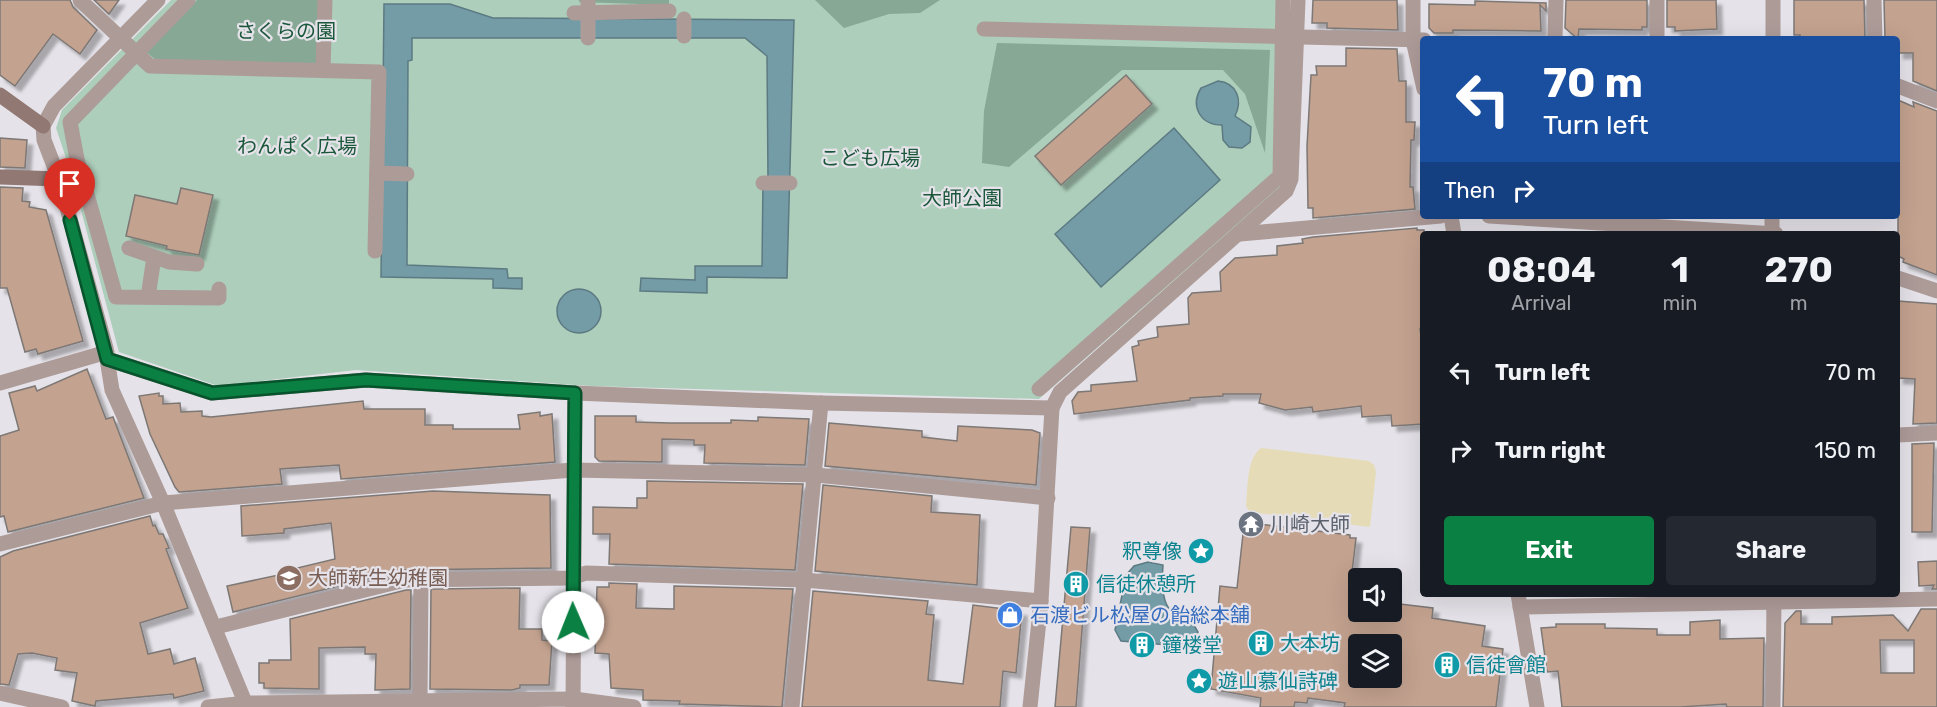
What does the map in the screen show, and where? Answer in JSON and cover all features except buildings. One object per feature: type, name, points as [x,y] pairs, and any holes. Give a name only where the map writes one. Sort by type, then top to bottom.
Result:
[{"type":"street","points":[[80,0],[150,66],[379,72],[375,252]]},
{"type":"street","points":[[158,0],[54,106],[44,126],[44,140],[59,179],[107,356],[112,390],[163,503],[247,705]]},
{"type":"street","points":[[188,0],[70,122],[77,159],[116,297],[219,298],[219,289]]},
{"type":"street","points":[[323,70],[326,0]]},
{"type":"street","points":[[1030,707],[1041,601],[1052,408],[1060,392],[1286,191],[1291,179],[1290,38],[1283,0]]},
{"type":"street","points":[[1038,389],[1280,176],[1290,38],[1298,0]]},
{"type":"street","points":[[1413,0],[1420,56]]},
{"type":"street","points":[[1555,36],[1556,0]]},
{"type":"street","points":[[1657,0],[1658,36]]},
{"type":"street","points":[[1773,0],[1773,36]]},
{"type":"street","points":[[1874,0],[1875,36]]},
{"type":"street","points":[[588,38],[583,9],[669,11]]},
{"type":"street","points":[[684,20],[684,36]]},
{"type":"street","points":[[984,29],[1418,40]]},
{"type":"street","points":[[1900,87],[1937,101]]},
{"type":"street","points":[[0,95],[44,126]]},
{"type":"street","points":[[377,173],[407,174]]},
{"type":"street","points":[[0,177],[59,179]]},
{"type":"street","points":[[763,183],[790,183]]},
{"type":"street","points":[[1239,234],[1420,218]]},
{"type":"street","points":[[1536,219],[1726,231]]},
{"type":"street","points":[[129,248],[169,262],[197,264]]},
{"type":"street","points":[[148,297],[154,257]]},
{"type":"street","points":[[1900,279],[1937,291]]},
{"type":"street","points":[[0,383],[107,356],[212,393],[366,380],[575,393],[821,403],[1052,408]]},
{"type":"street","points":[[573,703],[572,578],[575,393]]},
{"type":"street","points":[[792,707],[816,475],[821,403]]},
{"type":"street","points":[[1900,435],[1937,433]]},
{"type":"street","points":[[0,544],[163,503],[573,470],[816,475],[1048,498]]},
{"type":"street","points":[[216,627],[405,580],[572,578],[586,573],[804,580],[1041,601]]},
{"type":"street","points":[[420,701],[421,580]]},
{"type":"street","points":[[1773,707],[1774,598]]},
{"type":"street","points":[[1537,707],[1519,601],[1937,599]]},
{"type":"street","points":[[0,693],[62,707]]},
{"type":"street","points":[[208,707],[420,701],[573,703],[634,707]]},
{"type":"green space","name":"大師公園","points":[[171,0],[1288,0],[1284,184],[1039,399],[591,386],[356,370],[218,386],[119,352],[71,173],[56,128],[62,110]]},
{"type":"green space","name":"さくらの園","points":[[197,0],[321,0],[318,64],[156,60],[145,51]]},
{"type":"green space","points":[[579,0],[669,0],[669,5],[579,2]]},
{"type":"green space","points":[[815,0],[940,0],[920,13],[889,14],[844,28]]},
{"type":"green space","points":[[997,43],[1270,50],[1265,153],[1245,94],[1223,70],[1122,70],[1009,167],[982,163],[984,111]]},
{"type":"sand","points":[[1261,448],[1369,461],[1374,465],[1376,472],[1370,527],[1250,512],[1246,506],[1250,466]]},
{"type":"water","points":[[384,4],[450,4],[493,18],[794,20],[787,278],[707,277],[707,293],[640,291],[641,278],[695,280],[695,266],[762,266],[763,181],[768,179],[767,56],[745,38],[412,38],[412,60],[408,61],[407,265],[507,269],[508,278],[522,278],[522,289],[493,288],[493,279],[381,277]]},
{"type":"water","points":[[1218,81],[1230,85],[1237,93],[1238,104],[1235,116],[1251,127],[1250,142],[1242,148],[1229,147],[1223,140],[1222,125],[1208,122],[1197,108],[1201,88]]},
{"type":"water","points":[[1174,128],[1220,180],[1101,287],[1055,234]]},
{"type":"water","points":[[579,289],[594,296],[601,311],[594,326],[579,333],[564,326],[557,311],[564,296]]},
{"type":"water","points":[[1148,562],[1163,565],[1163,592],[1168,608],[1181,618],[1191,620],[1198,632],[1192,647],[1121,641],[1115,630],[1126,575],[1134,566]]},
{"type":"place","name":"川崎大師","points":[[1251,524]]},
{"type":"place","name":"釈尊像","points":[[1201,551]]},
{"type":"place","name":"大師新生幼稚園","points":[[289,578]]},
{"type":"place","name":"信徒休憩所","points":[[1076,584]]},
{"type":"place","name":"石渡ビル松屋の飴総本舗","points":[[1010,615]]},
{"type":"place","name":"大本坊","points":[[1261,643]]},
{"type":"place","name":"鐘楼堂","points":[[1142,645]]},
{"type":"place","name":"信徒會館","points":[[1447,665]]},
{"type":"place","name":"遊山慕仙詩碑","points":[[1199,681]]},
{"type":"route","points":[[70,220],[106,348],[107,359],[212,393],[366,380],[575,393],[573,622]]},
{"type":"park label","name":"わんぱく広場","points":[[297,146]]},
{"type":"park label","name":"こども広場","points":[[870,158]]}]
